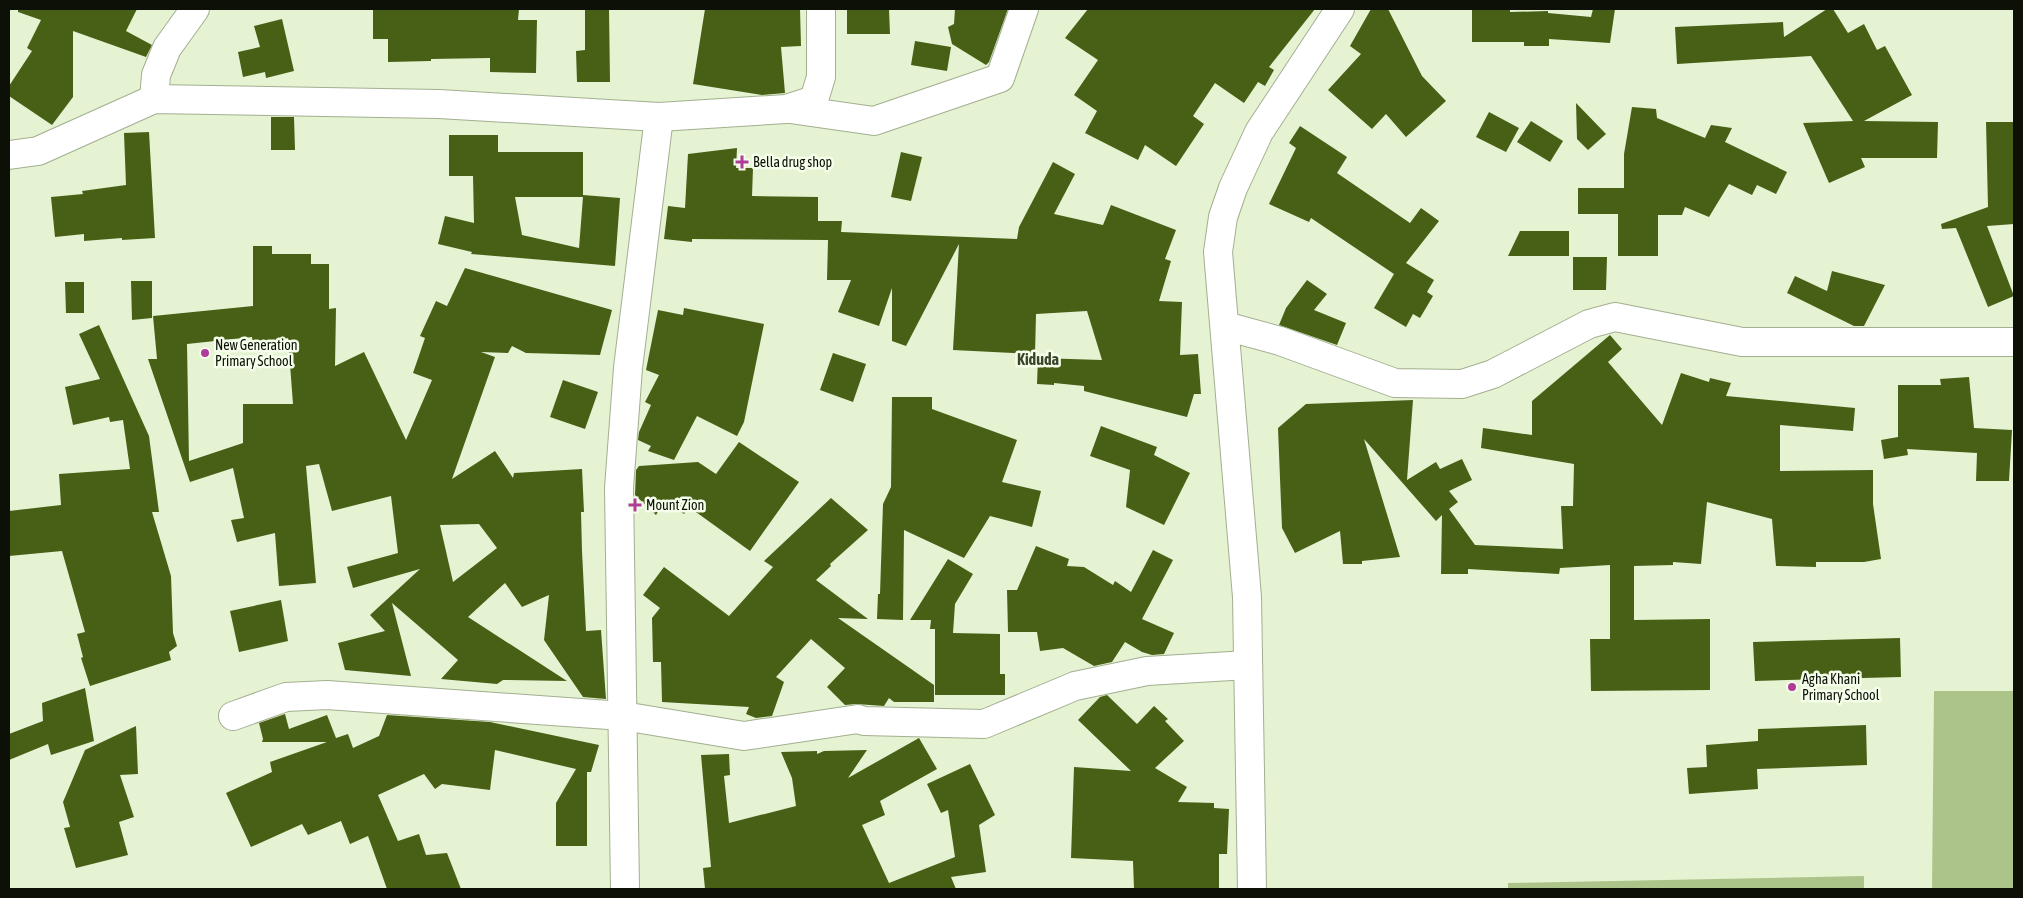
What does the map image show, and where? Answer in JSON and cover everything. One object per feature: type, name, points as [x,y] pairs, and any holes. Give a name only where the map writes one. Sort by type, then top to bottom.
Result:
[{"type":"street","points":[[154,99],[156,75],[167,48],[195,9]]},
{"type":"street","points":[[9,155],[38,151],[154,99],[439,104],[659,117],[786,108],[814,100],[821,77],[821,9]]},
{"type":"street","points":[[786,108],[874,121],[1000,78],[1024,9]]},
{"type":"street","points":[[1252,889],[1247,597],[1218,252],[1223,217],[1233,188],[1259,132],[1340,9]]},
{"type":"street","points":[[625,889],[619,488],[628,368],[659,117]]},
{"type":"street","points":[[1225,326],[1280,342],[1395,383],[1462,384],[1493,374],[1589,324],[1615,317],[1742,342],[2014,342]]},
{"type":"street","points":[[233,716],[286,697],[327,695],[622,716],[744,736],[858,719],[984,724],[1075,686],[1147,671],[1248,665]]},
{"type":"green space","points":[[1934,691],[2014,691],[2014,889],[1932,889]]},
{"type":"green space","points":[[1864,876],[1864,889],[1508,889],[1508,883]]},
{"type":"building","points":[[18,9],[137,9],[126,31],[152,45],[146,57],[73,31],[73,97],[52,125],[9,96],[9,86],[32,51],[27,48],[41,20],[18,12]]},
{"type":"building","points":[[373,9],[519,9],[518,20],[537,20],[536,73],[490,72],[490,58],[388,62],[388,39],[373,39]]},
{"type":"building","points":[[585,9],[609,9],[610,82],[577,82],[576,51],[585,50]]},
{"type":"building","points":[[705,9],[800,9],[801,46],[781,47],[785,93],[762,95],[693,84]]},
{"type":"building","points":[[847,9],[889,9],[890,34],[847,34]]},
{"type":"building","points":[[955,9],[1008,9],[989,62],[986,65],[952,44],[948,27],[954,24]]},
{"type":"building","points":[[1088,9],[1315,9],[1269,67],[1274,70],[1265,86],[1258,82],[1244,103],[1215,83],[1193,116],[1204,124],[1176,166],[1145,145],[1138,160],[1085,133],[1097,111],[1074,95],[1098,60],[1065,38]]},
{"type":"building","points":[[1371,9],[1388,9],[1422,76],[1446,101],[1406,137],[1386,114],[1372,129],[1328,90],[1361,54],[1350,46]]},
{"type":"building","points":[[1472,9],[1510,9],[1510,12],[1548,11],[1548,13],[1591,17],[1593,9],[1615,9],[1610,43],[1549,39],[1549,46],[1524,46],[1524,42],[1472,42]]},
{"type":"building","points":[[1827,9],[1833,9],[1848,33],[1864,24],[1877,50],[1885,46],[1912,95],[1864,121],[1938,122],[1937,158],[1861,158],[1865,167],[1829,183],[1803,123],[1853,121],[1811,56],[1677,64],[1675,27],[1783,22],[1784,37]]},
{"type":"building","points":[[282,19],[294,71],[266,78],[265,72],[243,77],[238,52],[260,47],[254,26]]},
{"type":"building","points":[[915,41],[951,47],[947,71],[911,65]]},
{"type":"building","points":[[1576,103],[1606,134],[1588,150],[1577,139]]},
{"type":"building","points":[[1632,107],[1656,109],[1657,118],[1705,138],[1711,125],[1732,128],[1725,142],[1787,172],[1776,194],[1757,185],[1752,195],[1729,184],[1709,217],[1685,207],[1682,215],[1658,215],[1658,256],[1618,256],[1618,214],[1578,214],[1578,188],[1624,188],[1624,154]]},
{"type":"building","points":[[1489,112],[1519,128],[1506,152],[1476,137]]},
{"type":"building","points":[[271,117],[294,117],[295,150],[271,150]]},
{"type":"building","points":[[1531,121],[1563,141],[1550,162],[1517,142]]},
{"type":"building","points":[[1986,122],[2014,122],[2014,224],[1987,226],[2014,296],[1988,307],[1956,228],[1942,229],[1941,224],[1988,207]]},
{"type":"building","points":[[1300,126],[1347,157],[1337,173],[1410,223],[1421,208],[1439,221],[1406,263],[1434,280],[1427,292],[1433,296],[1420,318],[1413,314],[1406,327],[1374,308],[1394,274],[1311,218],[1309,222],[1269,204],[1296,148],[1289,143]]},
{"type":"building","points":[[149,132],[155,238],[84,241],[84,234],[55,237],[51,197],[83,194],[82,191],[126,185],[124,133]]},
{"type":"building","points":[[449,135],[498,135],[498,152],[583,152],[583,195],[620,198],[615,266],[471,254],[472,252],[438,244],[445,216],[474,223],[473,176],[449,176]],"holes":[[[515,197],[583,197],[579,248],[522,235]]]},
{"type":"building","points":[[737,148],[736,168],[753,168],[752,196],[818,197],[818,221],[842,221],[841,232],[1017,239],[1019,227],[1053,162],[1075,174],[1054,214],[1103,225],[1111,205],[1176,230],[1165,259],[1171,261],[1159,301],[1182,302],[1180,355],[1198,354],[1201,394],[1194,394],[1187,417],[1084,391],[1084,386],[1054,383],[1054,385],[1037,384],[1038,358],[1102,360],[1087,311],[1036,314],[1035,354],[953,350],[959,244],[906,346],[892,341],[892,288],[879,326],[838,312],[851,280],[827,280],[828,240],[692,239],[692,242],[664,239],[668,206],[685,208],[688,154]]},
{"type":"building","points":[[901,152],[922,157],[911,201],[891,197]]},
{"type":"building","points":[[1520,231],[1569,231],[1569,256],[1508,256]]},
{"type":"building","points":[[253,246],[272,246],[272,254],[311,254],[311,264],[329,264],[329,309],[336,308],[335,366],[364,352],[406,440],[432,380],[413,373],[425,338],[420,336],[436,301],[447,306],[465,268],[612,310],[600,355],[526,353],[512,346],[508,353],[481,352],[495,357],[452,479],[495,451],[513,478],[514,473],[582,469],[584,512],[581,512],[586,631],[601,630],[606,699],[583,697],[544,640],[549,595],[522,607],[505,583],[468,617],[567,681],[503,680],[497,684],[441,679],[458,660],[392,603],[411,676],[345,670],[338,643],[385,631],[370,615],[420,569],[353,588],[347,567],[398,553],[391,496],[332,511],[319,464],[306,466],[316,583],[279,586],[275,533],[237,542],[231,520],[244,518],[233,468],[190,482],[148,359],[157,359],[153,316],[253,306]],"holes":[[[252,337],[253,344],[288,338],[293,404],[243,404],[243,443],[189,461],[187,344]],[[479,524],[497,548],[453,582],[440,525]]]},
{"type":"building","points":[[1573,257],[1607,257],[1606,290],[1573,290]]},
{"type":"building","points":[[1832,271],[1885,285],[1864,326],[1854,326],[1787,293],[1795,276],[1827,291]]},
{"type":"building","points":[[1307,280],[1327,294],[1314,310],[1346,323],[1337,345],[1279,325],[1286,308]]},
{"type":"building","points":[[131,281],[152,281],[152,318],[132,320]]},
{"type":"building","points":[[65,282],[84,282],[84,313],[66,313]]},
{"type":"building","points":[[684,308],[764,324],[744,422],[737,436],[697,416],[674,460],[648,451],[651,446],[638,440],[639,432],[651,405],[645,402],[659,375],[646,370],[658,310],[683,315]]},
{"type":"building","points":[[99,325],[149,436],[159,512],[152,512],[171,576],[173,633],[177,646],[169,652],[171,660],[90,686],[81,658],[83,657],[77,634],[85,632],[62,551],[9,556],[9,511],[61,505],[59,474],[130,469],[123,420],[110,422],[109,417],[73,425],[65,387],[100,379],[79,334]]},
{"type":"building","points":[[1610,335],[1622,349],[1608,362],[1662,425],[1681,373],[1709,382],[1710,378],[1731,383],[1726,396],[1855,408],[1853,431],[1780,425],[1780,471],[1873,470],[1873,504],[1881,559],[1864,562],[1816,562],[1816,567],[1776,566],[1772,519],[1707,502],[1701,564],[1673,562],[1673,565],[1634,566],[1634,620],[1710,619],[1710,690],[1591,691],[1590,639],[1610,639],[1610,565],[1560,568],[1559,574],[1468,569],[1468,574],[1441,574],[1442,515],[1436,521],[1364,439],[1400,557],[1362,561],[1362,564],[1343,564],[1340,531],[1295,553],[1282,528],[1278,428],[1306,404],[1413,400],[1407,480],[1436,462],[1440,469],[1462,459],[1472,480],[1449,491],[1458,502],[1449,509],[1475,545],[1563,549],[1561,506],[1573,506],[1574,464],[1481,448],[1483,428],[1532,435],[1532,401]]},
{"type":"building","points":[[833,353],[866,364],[853,402],[820,390]]},
{"type":"building","points":[[1969,377],[1974,428],[2012,430],[2009,481],[1976,481],[1977,453],[1907,449],[1908,455],[1884,459],[1881,440],[1898,437],[1898,385],[1941,385],[1940,379]]},
{"type":"building","points":[[563,380],[598,392],[585,429],[550,417]]},
{"type":"building","points":[[892,397],[932,397],[932,409],[1017,440],[1002,482],[1041,491],[1032,527],[990,516],[964,558],[904,530],[903,620],[877,619],[878,594],[880,594],[883,504],[891,487]]},
{"type":"building","points":[[1101,426],[1157,447],[1154,455],[1190,473],[1164,525],[1126,507],[1130,470],[1090,456]]},
{"type":"building","points":[[739,442],[799,482],[750,551],[689,507],[684,514],[665,501],[656,515],[635,495],[636,470],[639,466],[698,462],[716,474]]},
{"type":"building","points":[[831,498],[868,530],[830,564],[831,566],[816,580],[868,619],[838,618],[934,685],[934,702],[894,702],[889,698],[884,706],[845,705],[827,687],[845,668],[811,639],[776,677],[784,682],[772,716],[756,718],[746,714],[749,707],[662,702],[661,662],[653,662],[652,618],[660,608],[643,595],[664,567],[729,616],[773,567],[764,561]]},
{"type":"building","points":[[1036,546],[1069,559],[1067,566],[1084,567],[1113,585],[1115,581],[1131,592],[1153,550],[1173,560],[1142,619],[1174,633],[1164,654],[1152,655],[1142,652],[1125,642],[1112,662],[1094,666],[1063,648],[1040,651],[1037,632],[1008,632],[1007,590],[1017,590]]},
{"type":"building","points":[[948,559],[973,574],[955,604],[953,633],[1000,634],[1000,674],[1005,674],[1005,695],[935,695],[935,629],[930,629],[931,620],[910,620]]},
{"type":"building","points":[[281,600],[288,641],[239,652],[230,611]]},
{"type":"building","points":[[1900,638],[1901,677],[1755,681],[1753,642]]},
{"type":"building","points":[[85,688],[94,741],[51,755],[48,744],[9,760],[9,734],[43,721],[42,703]]},
{"type":"building","points":[[1107,695],[1137,724],[1154,706],[1168,719],[1165,721],[1184,741],[1155,768],[1187,787],[1178,802],[1214,803],[1214,808],[1229,809],[1227,854],[1219,854],[1219,889],[1134,889],[1133,861],[1071,858],[1074,767],[1131,771],[1078,720],[1100,697]]},
{"type":"building","points":[[285,714],[289,729],[327,715],[336,738],[348,734],[353,748],[379,736],[387,715],[490,722],[599,745],[591,772],[587,772],[587,846],[556,846],[556,803],[576,769],[495,750],[490,790],[442,784],[435,789],[424,774],[378,795],[398,841],[419,834],[426,855],[447,853],[461,889],[387,889],[368,836],[350,844],[341,821],[308,835],[302,824],[251,847],[226,793],[272,772],[270,762],[327,742],[262,742],[259,723]]},
{"type":"building","points":[[1866,725],[1867,765],[1757,769],[1758,789],[1689,794],[1687,768],[1707,767],[1706,745],[1758,741],[1758,729]]},
{"type":"building","points":[[136,726],[138,774],[120,775],[134,817],[119,822],[128,855],[76,868],[64,828],[70,827],[63,802],[85,750]]},
{"type":"building","points":[[919,738],[937,769],[880,801],[885,815],[862,825],[889,883],[955,857],[948,810],[941,813],[927,784],[970,764],[995,815],[979,825],[986,872],[951,877],[956,889],[705,889],[703,868],[711,867],[701,755],[729,754],[730,775],[724,776],[729,823],[796,806],[792,778],[781,752],[817,751],[817,754],[824,751],[867,750],[848,778]]},
{"type":"place","name":"Bella drug shop","points":[[742,162]]},
{"type":"place","name":"New Generation Primary School","points":[[205,353]]},
{"type":"place","name":"Mount Zion","points":[[635,505]]},
{"type":"place","name":"Agha Khani Primary School","points":[[1792,687]]},
{"type":"district","name":"Kiduda","points":[[1038,359]]}]
